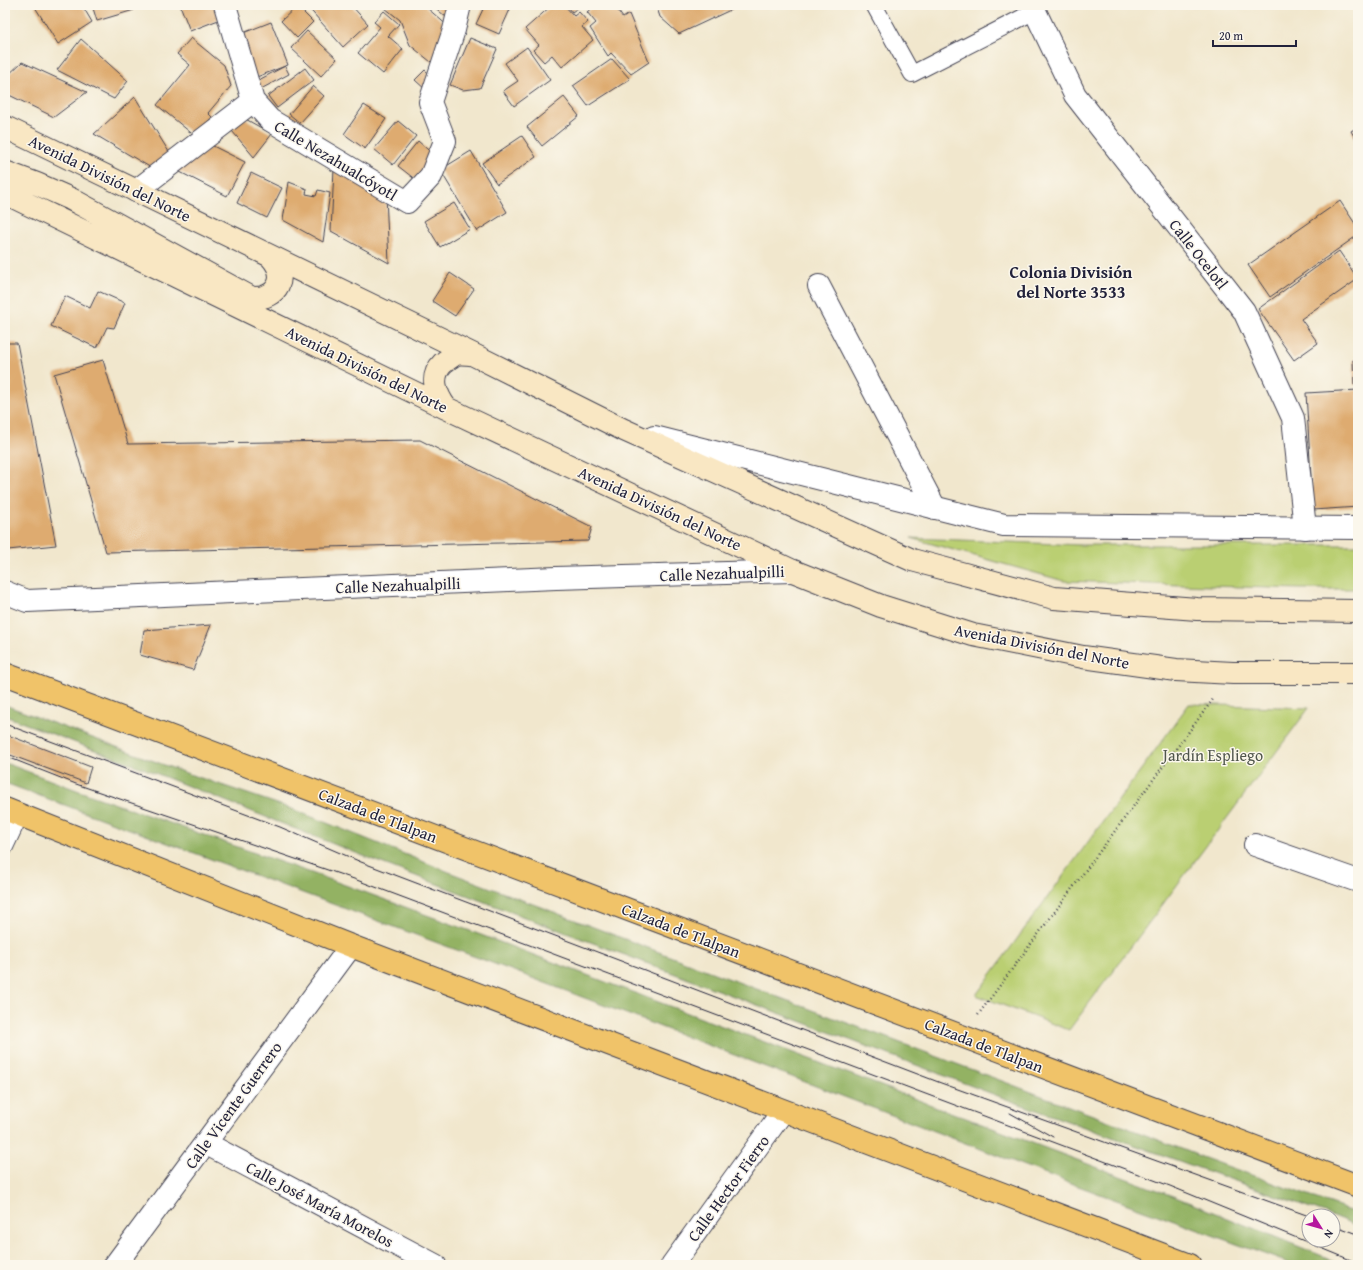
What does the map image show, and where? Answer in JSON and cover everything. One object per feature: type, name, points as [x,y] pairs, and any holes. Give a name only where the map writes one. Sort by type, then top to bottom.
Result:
[{"type":"highway","name":"Calzada de Tlalpan","points":[[5,674],[1358,1186]]},
{"type":"highway","points":[[13,812],[351,946],[1190,1265]]},
{"type":"main road","name":"Avenida División del Norte","points":[[5,127],[472,354],[624,430],[912,560],[1054,598],[1197,609],[1358,611]]},
{"type":"main road","points":[[5,172],[71,199],[252,298],[260,298],[269,295],[276,290],[281,276],[280,269],[271,257]]},
{"type":"main road","name":"Avenida División del Norte","points":[[5,193],[446,408],[793,571],[882,606],[973,635],[1084,657],[1176,670],[1233,673],[1358,674]]},
{"type":"main road","points":[[446,408],[439,399],[435,387],[435,375],[440,366],[456,354],[472,354]]},
{"type":"street","name":"Calle Nezahualcóyotl","points":[[225,5],[253,101],[270,120],[407,202],[431,176],[445,141],[430,102],[454,30],[460,5]]},
{"type":"street","name":"Calle Ocelotl","points":[[1033,8],[1075,95],[1244,311],[1293,418],[1305,528]]},
{"type":"street","points":[[136,191],[253,101]]},
{"type":"street","points":[[819,286],[935,508]]},
{"type":"street","name":"Avenida División del Norte","points":[[624,430],[1004,525],[1358,528]]},
{"type":"street","name":"Calle Nezahualpilli","points":[[5,592],[27,600],[548,578],[793,571]]},
{"type":"street","points":[[1255,845],[1358,881]]},
{"type":"street","name":"Calle Vicente Guerrero","points":[[115,1265],[351,946]]},
{"type":"street","name":"Calle Hector Fierro","points":[[672,1265],[783,1110]]},
{"type":"street","name":"Calle José María Morelos","points":[[205,1143],[435,1265]]},
{"type":"lane","points":[[874,5],[912,74],[1033,8]]},
{"type":"lane","points":[[5,847],[13,812]]},
{"type":"path","points":[[963,1036],[1233,673]]},
{"type":"green space","points":[[911,538],[1081,545],[1358,545],[1358,589],[1299,589],[1064,581]]},
{"type":"green space","name":"Jardín Espliego","points":[[1189,704],[1309,708],[1069,1030],[976,995]]},
{"type":"green space","points":[[5,705],[183,772],[292,809],[454,874],[722,976],[1202,1157],[1358,1214],[1358,1226],[1341,1219],[1341,1208],[1311,1208],[1014,1102],[376,861],[145,769],[5,716]]},
{"type":"green space","points":[[5,763],[465,929],[1178,1198],[1345,1265],[1294,1265],[1070,1183],[519,973],[5,783]]},
{"type":"building","points":[[38,5],[82,5],[92,22],[58,44],[35,7]]},
{"type":"building","points":[[92,5],[133,5],[134,10],[97,21]]},
{"type":"building","points":[[180,5],[216,5],[221,19],[190,31]]},
{"type":"building","points":[[306,5],[351,5],[368,24],[343,47]]},
{"type":"building","points":[[388,5],[427,5],[426,7],[449,27],[436,66],[410,45],[400,20],[385,8]]},
{"type":"building","points":[[432,5],[456,5],[453,23]]},
{"type":"building","points":[[485,5],[512,5],[499,34],[476,24]]},
{"type":"building","points":[[552,5],[564,5],[574,16],[579,12],[588,22],[582,27],[593,40],[562,67],[552,55],[544,62],[533,50],[539,45],[525,29]]},
{"type":"building","points":[[567,5],[582,5],[572,12]]},
{"type":"building","points":[[595,5],[614,5],[623,18],[629,14],[649,62],[631,74],[611,53],[608,56],[590,28],[596,23],[587,12]]},
{"type":"building","points":[[656,5],[741,5],[679,34],[660,17]]},
{"type":"building","points":[[297,6],[313,22],[297,38],[281,21]]},
{"type":"building","points":[[384,11],[399,24],[388,36],[403,49],[383,74],[358,53],[380,27],[374,22]]},
{"type":"building","points":[[271,22],[288,65],[254,78],[238,35]]},
{"type":"building","points":[[307,31],[337,59],[321,76],[291,48]]},
{"type":"building","points":[[191,38],[224,65],[231,86],[208,113],[212,117],[196,137],[157,105],[190,65],[177,54]]},
{"type":"building","points":[[470,38],[497,49],[480,88],[463,90],[450,85]]},
{"type":"building","points":[[81,39],[128,81],[114,99],[57,70]]},
{"type":"building","points":[[527,47],[550,80],[514,106],[503,91],[518,81],[505,63]]},
{"type":"building","points":[[612,59],[630,79],[588,106],[573,86]]},
{"type":"building","points":[[22,62],[87,92],[54,117],[5,93],[5,78]]},
{"type":"building","points":[[285,66],[289,74],[259,90],[255,82]]},
{"type":"building","points":[[305,68],[314,80],[277,108],[268,96]]},
{"type":"building","points":[[425,70],[435,79],[426,90],[415,80]]},
{"type":"building","points":[[313,86],[324,96],[300,123],[289,114]]},
{"type":"building","points":[[135,97],[169,152],[153,169],[94,134]]},
{"type":"building","points":[[564,97],[579,116],[542,146],[527,127]]},
{"type":"building","points":[[364,105],[386,119],[365,149],[344,134]]},
{"type":"building","points":[[242,117],[272,134],[254,157],[232,131]]},
{"type":"building","points":[[398,121],[416,136],[393,165],[374,149]]},
{"type":"building","points":[[1358,127],[1358,143],[1351,131]]},
{"type":"building","points":[[522,136],[536,157],[497,184],[482,163]]},
{"type":"building","points":[[418,141],[436,157],[421,184],[398,166]]},
{"type":"building","points":[[213,146],[245,162],[227,196],[176,170]]},
{"type":"building","points":[[471,151],[507,212],[477,231],[440,170]]},
{"type":"building","points":[[334,169],[386,195],[389,263],[331,231]]},
{"type":"building","points":[[251,173],[282,188],[267,218],[237,203]]},
{"type":"building","points":[[289,182],[307,189],[306,194],[316,196],[318,190],[330,193],[323,242],[283,220]]},
{"type":"building","points":[[1340,201],[1358,228],[1358,235],[1270,297],[1248,265]]},
{"type":"building","points":[[454,203],[470,229],[440,247],[424,221]]},
{"type":"building","points":[[1339,251],[1358,279],[1301,319],[1318,343],[1294,360],[1258,309]]},
{"type":"building","points":[[450,273],[474,289],[455,316],[432,301]]},
{"type":"building","points":[[98,291],[125,303],[114,328],[107,327],[97,348],[51,326],[65,296],[90,308]]},
{"type":"building","points":[[5,343],[17,343],[56,545],[8,550],[5,515]]},
{"type":"building","points":[[103,360],[128,444],[420,440],[592,527],[588,541],[106,552],[54,374]]},
{"type":"building","points":[[1353,360],[1358,360],[1358,385],[1354,385]]},
{"type":"building","points":[[1358,390],[1358,507],[1313,510],[1306,393]]},
{"type":"building","points":[[211,625],[193,670],[140,655],[144,630]]},
{"type":"building","points":[[5,734],[91,767],[86,783],[5,753]]},
{"type":"tram line","points":[[5,724],[280,827],[361,862],[941,1083],[1301,1213]]},
{"type":"tram line","points":[[5,756],[76,784],[354,879],[1170,1186],[1358,1263]]},
{"type":"tram line","points":[[1010,1113],[1053,1137]]},
{"type":"tram line","points":[[1341,1228],[1358,1234]]},
{"type":"district","name":"Colonia División del Norte 3533","points":[[1071,282]]}]
